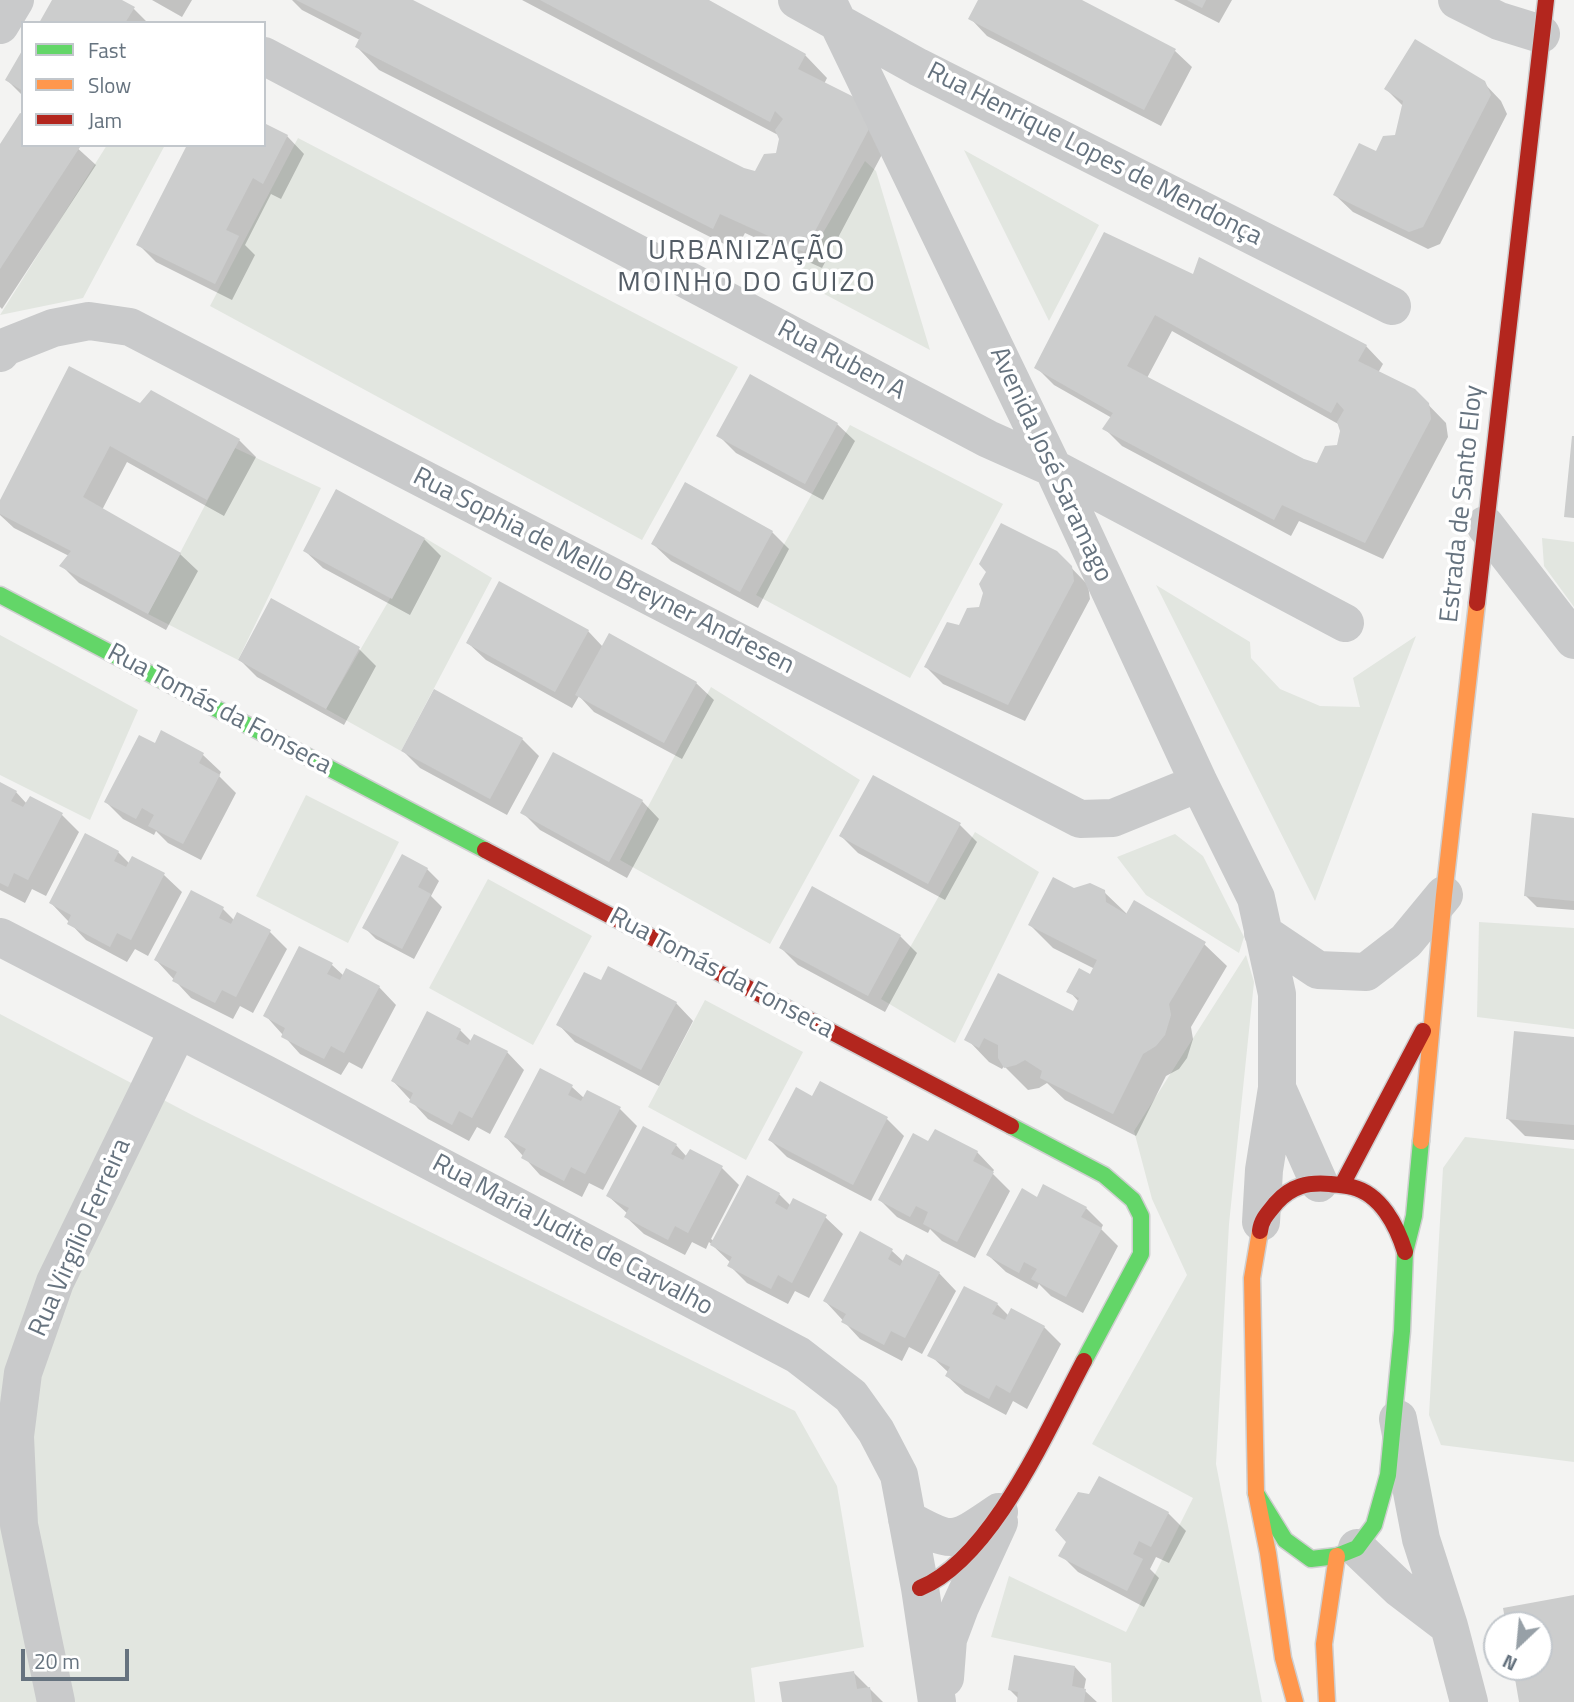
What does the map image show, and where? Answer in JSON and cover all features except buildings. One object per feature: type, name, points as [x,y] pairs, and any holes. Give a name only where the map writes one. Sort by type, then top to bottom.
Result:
[{"type":"main road","name":"Estrada de Santo Eloy","points":[[1327,1702],[1324,1644],[1347,1552],[1374,1525],[1388,1475],[1402,1331],[1405,1252],[1414,1216],[1444,895],[1544,17]]},
{"type":"main road","name":"Rua Tomás da Fonseca","points":[[0,595],[1104,1175],[1133,1198],[1144,1223],[1142,1254],[1006,1507],[952,1569],[937,1581],[920,1588]]},
{"type":"main road","name":"Estrada de Santo Eloy","points":[[1405,1252],[1399,1231],[1384,1209],[1371,1197],[1354,1187],[1331,1184],[1432,1014]]},
{"type":"main road","points":[[1295,1702],[1283,1658],[1268,1553],[1256,1493],[1252,1278],[1261,1222],[1286,1192],[1311,1182],[1331,1184]]},
{"type":"main road","points":[[1256,1493],[1285,1540],[1311,1559],[1347,1552]]},
{"type":"street","points":[[0,25],[15,0]]},
{"type":"street","name":"Rua Henrique Lopes de Mendonça","points":[[797,0],[832,11],[918,67],[1392,306]]},
{"type":"street","points":[[1457,0],[1499,21],[1544,17]]},
{"type":"street","name":"Avenida José Saramago","points":[[832,11],[1053,468],[1199,783],[1256,898],[1277,994],[1277,1088],[1264,1170],[1261,1222]]},
{"type":"street","name":"Rua Ruben A","points":[[266,57],[988,439],[1053,468],[1345,623]]},
{"type":"street","name":"Rua Sophia de Mello Breyner Andresen","points":[[2,348],[53,328],[89,321],[130,327],[1080,819],[1113,818],[1199,783]]},
{"type":"street","points":[[1485,525],[1574,640]]},
{"type":"street","points":[[1264,933],[1318,970],[1366,972],[1406,941],[1444,895]]},
{"type":"street","name":"Rua Maria Judite de Carvalho","points":[[0,937],[798,1355],[851,1396],[876,1431],[900,1475],[937,1702]]},
{"type":"street","name":"Rua Virgílio Ferreira","points":[[56,1702],[19,1524],[15,1436],[23,1373],[55,1282],[178,1030]]},
{"type":"street","name":"Avenida José Saramago","points":[[1277,1088],[1331,1184]]},
{"type":"street","points":[[1395,1403],[1421,1539],[1450,1626],[1469,1702]]},
{"type":"street","points":[[942,1702],[948,1639],[960,1606],[1006,1507]]},
{"type":"street","name":"Rua Tomás da Fonseca","points":[[907,1519],[941,1537],[958,1537],[1006,1507]]},
{"type":"street","points":[[1347,1552],[1450,1626]]},
{"type":"shaded area","points":[[298,138],[738,367],[642,540],[210,306]]},
{"type":"shaded area","points":[[106,147],[164,147],[83,298],[0,315]]},
{"type":"shaded area","points":[[964,150],[1099,225],[1049,321]]},
{"type":"shaded area","points":[[865,161],[876,171],[930,350],[796,279]]},
{"type":"shaded area","points":[[850,425],[1003,504],[910,678],[756,595]]},
{"type":"shaded area","points":[[235,448],[321,488],[238,660],[148,614]]},
{"type":"shaded area","points":[[425,538],[492,578],[401,751],[326,709]]},
{"type":"shaded area","points":[[1542,538],[1574,542],[1574,607],[1544,566]]},
{"type":"shaded area","points":[[1156,585],[1250,642],[1251,658],[1280,689],[1320,706],[1360,707],[1353,678],[1416,636],[1315,901]]},
{"type":"shaded area","points":[[0,635],[138,710],[90,820],[0,775]]},
{"type":"shaded area","points":[[711,687],[860,780],[770,944],[620,860]]},
{"type":"shaded area","points":[[306,795],[399,842],[348,943],[256,896]]},
{"type":"shaded area","points":[[975,832],[1039,872],[955,1043],[881,999]]},
{"type":"shaded area","points":[[1175,834],[1203,856],[1244,937],[1239,953],[1146,895],[1117,857]]},
{"type":"shaded area","points":[[488,879],[592,936],[533,1045],[429,988]]},
{"type":"shaded area","points":[[1479,922],[1574,928],[1574,1029],[1477,1017]]},
{"type":"shaded area","points":[[1246,955],[1254,982],[1229,1224],[1216,1464],[1262,1702],[1112,1702],[1111,1663],[991,1637],[1009,1576],[1126,1632],[1193,1498],[1092,1444],[1187,1275],[1152,1199],[1134,1131]]},
{"type":"shaded area","points":[[705,1000],[803,1052],[746,1160],[648,1107]]},
{"type":"shaded area","points":[[0,1014],[194,1116],[795,1411],[837,1486],[864,1647],[751,1668],[755,1702],[0,1702]]},
{"type":"shaded area","points":[[1465,1137],[1574,1149],[1574,1462],[1441,1445],[1429,1415],[1443,1168]]},
{"type":"traffic: fast","points":[[0,595],[485,850]]},
{"type":"traffic: fast","points":[[1011,1126],[1104,1175],[1133,1200],[1141,1216],[1141,1254],[1084,1361]]},
{"type":"traffic: fast","points":[[1256,1493],[1285,1540],[1311,1559],[1337,1556],[1357,1548],[1374,1525],[1388,1475],[1402,1331],[1405,1252],[1414,1216],[1421,1141]]},
{"type":"traffic: slow","points":[[1421,1141],[1444,895],[1477,603]]},
{"type":"traffic: slow","points":[[1260,1231],[1252,1278],[1256,1493],[1268,1553],[1283,1658],[1295,1702]]},
{"type":"traffic: slow","points":[[1327,1702],[1324,1644],[1337,1556]]},
{"type":"traffic: jam","points":[[1477,603],[1546,0]]},
{"type":"traffic: jam","points":[[485,850],[1011,1126]]},
{"type":"traffic: jam","points":[[1342,1185],[1423,1031]]},
{"type":"traffic: jam","points":[[1260,1231],[1268,1213],[1282,1197],[1294,1189],[1314,1184],[1347,1186],[1371,1196],[1379,1204],[1392,1222],[1405,1252]]},
{"type":"traffic: jam","points":[[920,1588],[947,1572],[994,1521],[1036,1454],[1084,1361]]},
{"type":"district","name":"URBANIZAÇÃO MOINHO DO GUIZO","points":[[747,268]]}]
